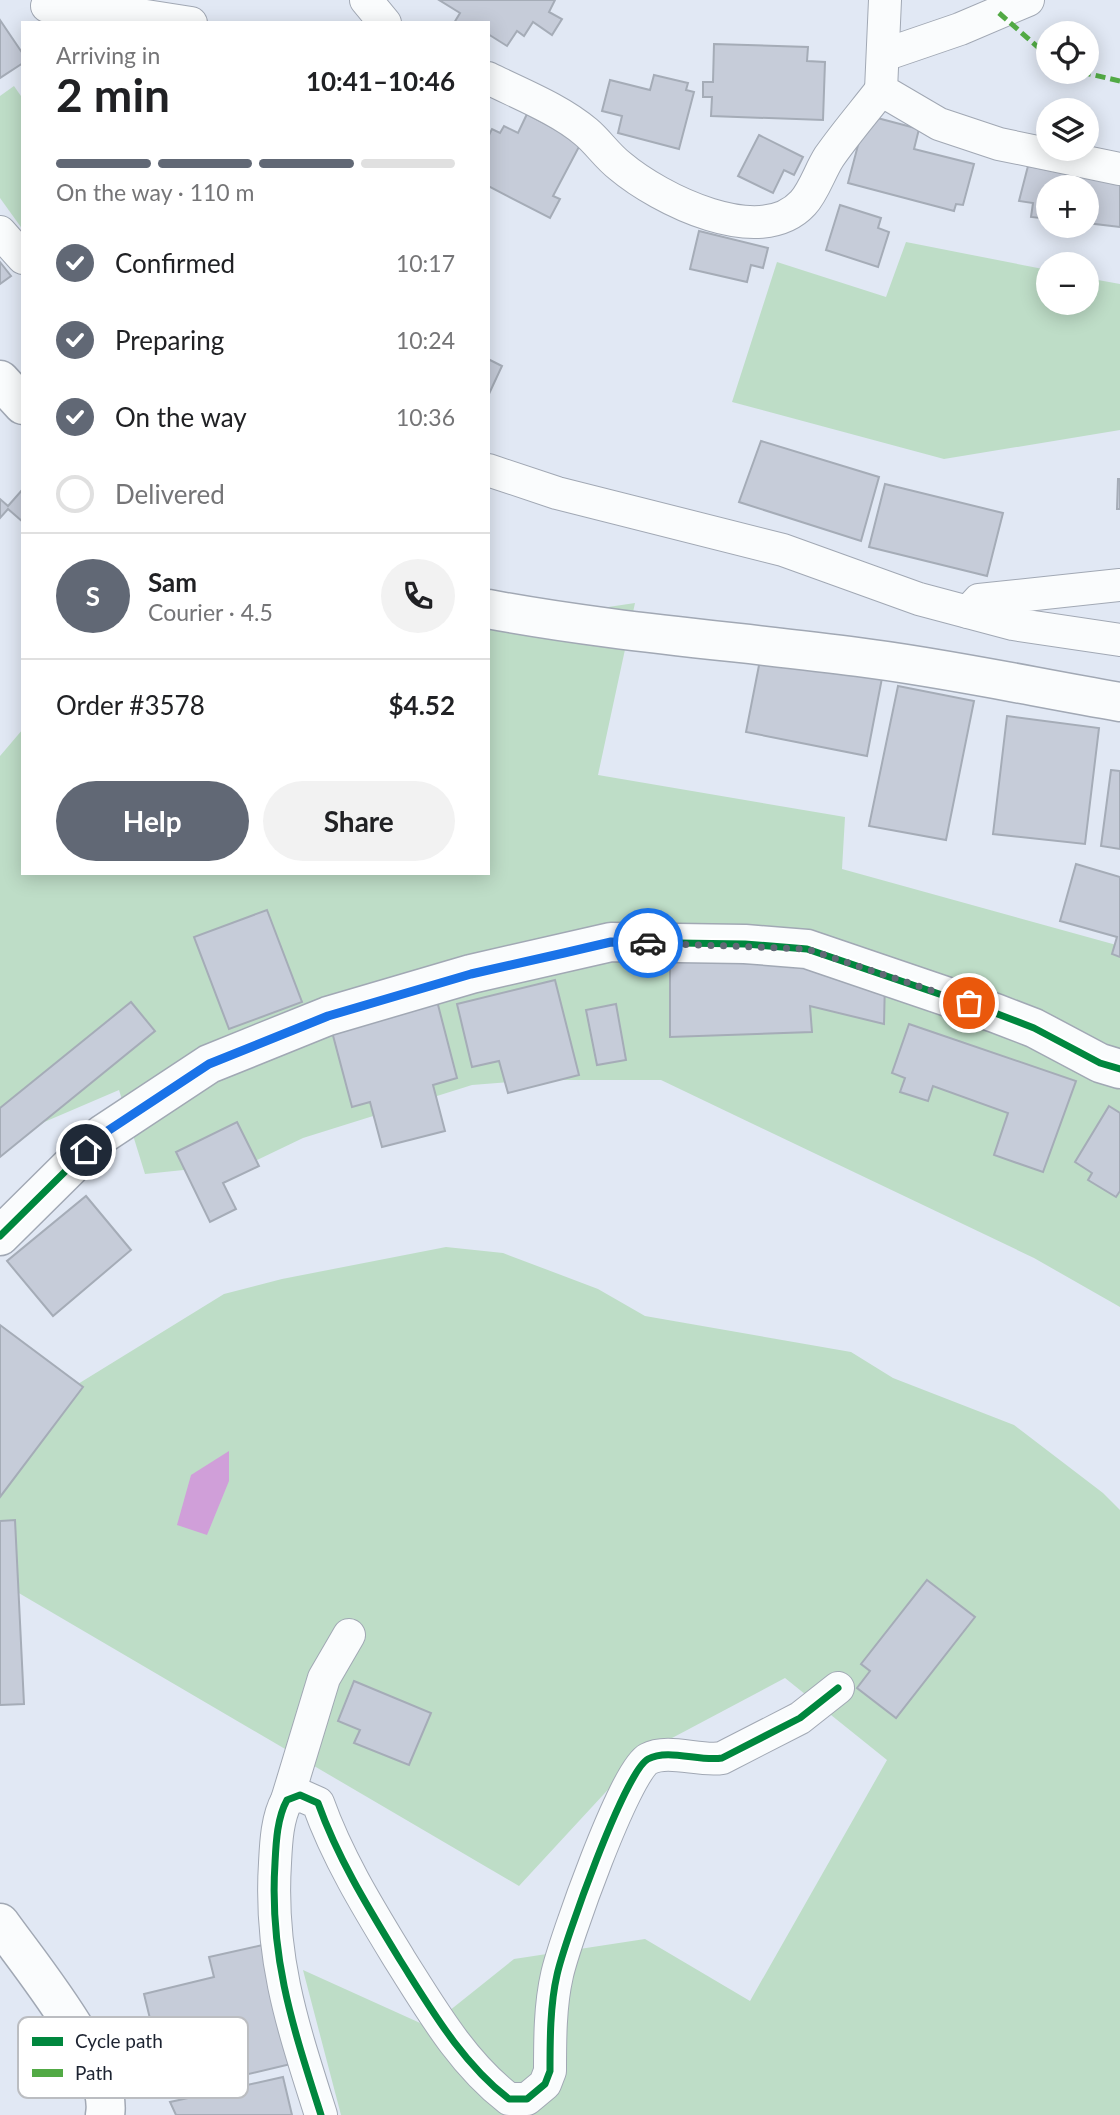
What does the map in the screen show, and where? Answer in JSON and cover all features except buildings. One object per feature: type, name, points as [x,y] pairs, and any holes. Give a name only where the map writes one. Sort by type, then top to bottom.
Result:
[{"type":"street","points":[[366,0],[383,21]]},
{"type":"street","points":[[490,79],[585,131],[619,166],[671,200],[695,211],[742,220],[773,221],[785,217],[804,202],[830,156],[881,90],[885,0]]},
{"type":"street","points":[[884,55],[960,29],[1028,0]]},
{"type":"street","points":[[48,10],[94,8],[178,21]]},
{"type":"street","points":[[881,90],[939,124],[999,144],[1120,169]]},
{"type":"street","points":[[0,232],[21,256]]},
{"type":"street","points":[[0,380],[21,403]]},
{"type":"street","points":[[490,471],[557,493],[783,550],[919,599],[1013,624],[1120,640]]},
{"type":"street","points":[[968,612],[979,600],[1120,585]]},
{"type":"street","points":[[490,609],[683,638],[981,675],[1120,702]]},
{"type":"street","points":[[0,1236],[103,1134],[209,1064],[328,1016],[471,974],[611,942],[745,944],[807,949],[995,1013],[1034,1028],[1100,1063],[1120,1069]]},
{"type":"street","points":[[321,2115],[283,1993],[272,1906],[276,1841],[287,1800],[324,1678],[349,1635]]},
{"type":"street","points":[[287,1800],[300,1795],[318,1803],[336,1849],[388,1940],[460,2050],[509,2099],[527,2099],[545,2084],[550,2071],[556,1978],[567,1942],[618,1810],[642,1764],[659,1756],[709,1760],[722,1758],[800,1718],[838,1688]]},
{"type":"street","points":[[0,1923],[64,2017]]},
{"type":"green space","points":[[14,86],[21,96],[21,227],[0,198],[0,96]]},
{"type":"green space","points":[[906,242],[1036,268],[1036,315],[1099,315],[1099,280],[1120,284],[1120,430],[944,459],[732,402],[777,262],[886,297]]},
{"type":"green space","points":[[635,603],[598,775],[845,817],[842,869],[1120,946],[1120,1307],[1034,1258],[661,1080],[535,1080],[472,1085],[303,1138],[251,1163],[145,1174],[119,1090],[0,1141],[0,756],[21,731],[21,875],[490,875],[490,625]]},
{"type":"green space","points":[[446,1247],[503,1253],[598,1289],[645,1316],[851,1352],[893,1378],[1014,1425],[1103,1493],[1120,1510],[1120,2115],[341,2115],[303,1970],[429,2027],[514,1959],[645,1939],[750,2001],[887,1760],[785,1678],[640,1755],[519,1886],[0,1582],[0,1432],[224,1294],[282,1279]]},
{"type":"shaded area","points":[[229,1451],[229,1481],[207,1535],[177,1525],[191,1475]]},
{"type":"marked path","points":[[999,13],[1036,45]]},
{"type":"marked path","points":[[1099,76],[1120,81]]},
{"type":"cycle path","points":[[0,1236],[103,1134],[209,1064],[328,1016],[471,974],[611,942],[745,944],[807,949],[995,1013],[1034,1028],[1100,1063],[1120,1069]]},
{"type":"cycle path","points":[[321,2115],[285,1991],[276,1930],[274,1897],[277,1839],[287,1800],[300,1795],[318,1803],[335,1844],[366,1903],[448,2034],[476,2069],[509,2099],[527,2099],[545,2084],[550,2071],[553,1998],[562,1957],[596,1860],[638,1770],[648,1759],[656,1756],[722,1758],[800,1718],[838,1688]]},
{"type":"way so far","points":[[648,943],[745,944],[807,949],[969,1003]]},
{"type":"route","points":[[86,1150],[103,1134],[209,1064],[328,1016],[471,974],[611,942],[648,943]]}]
